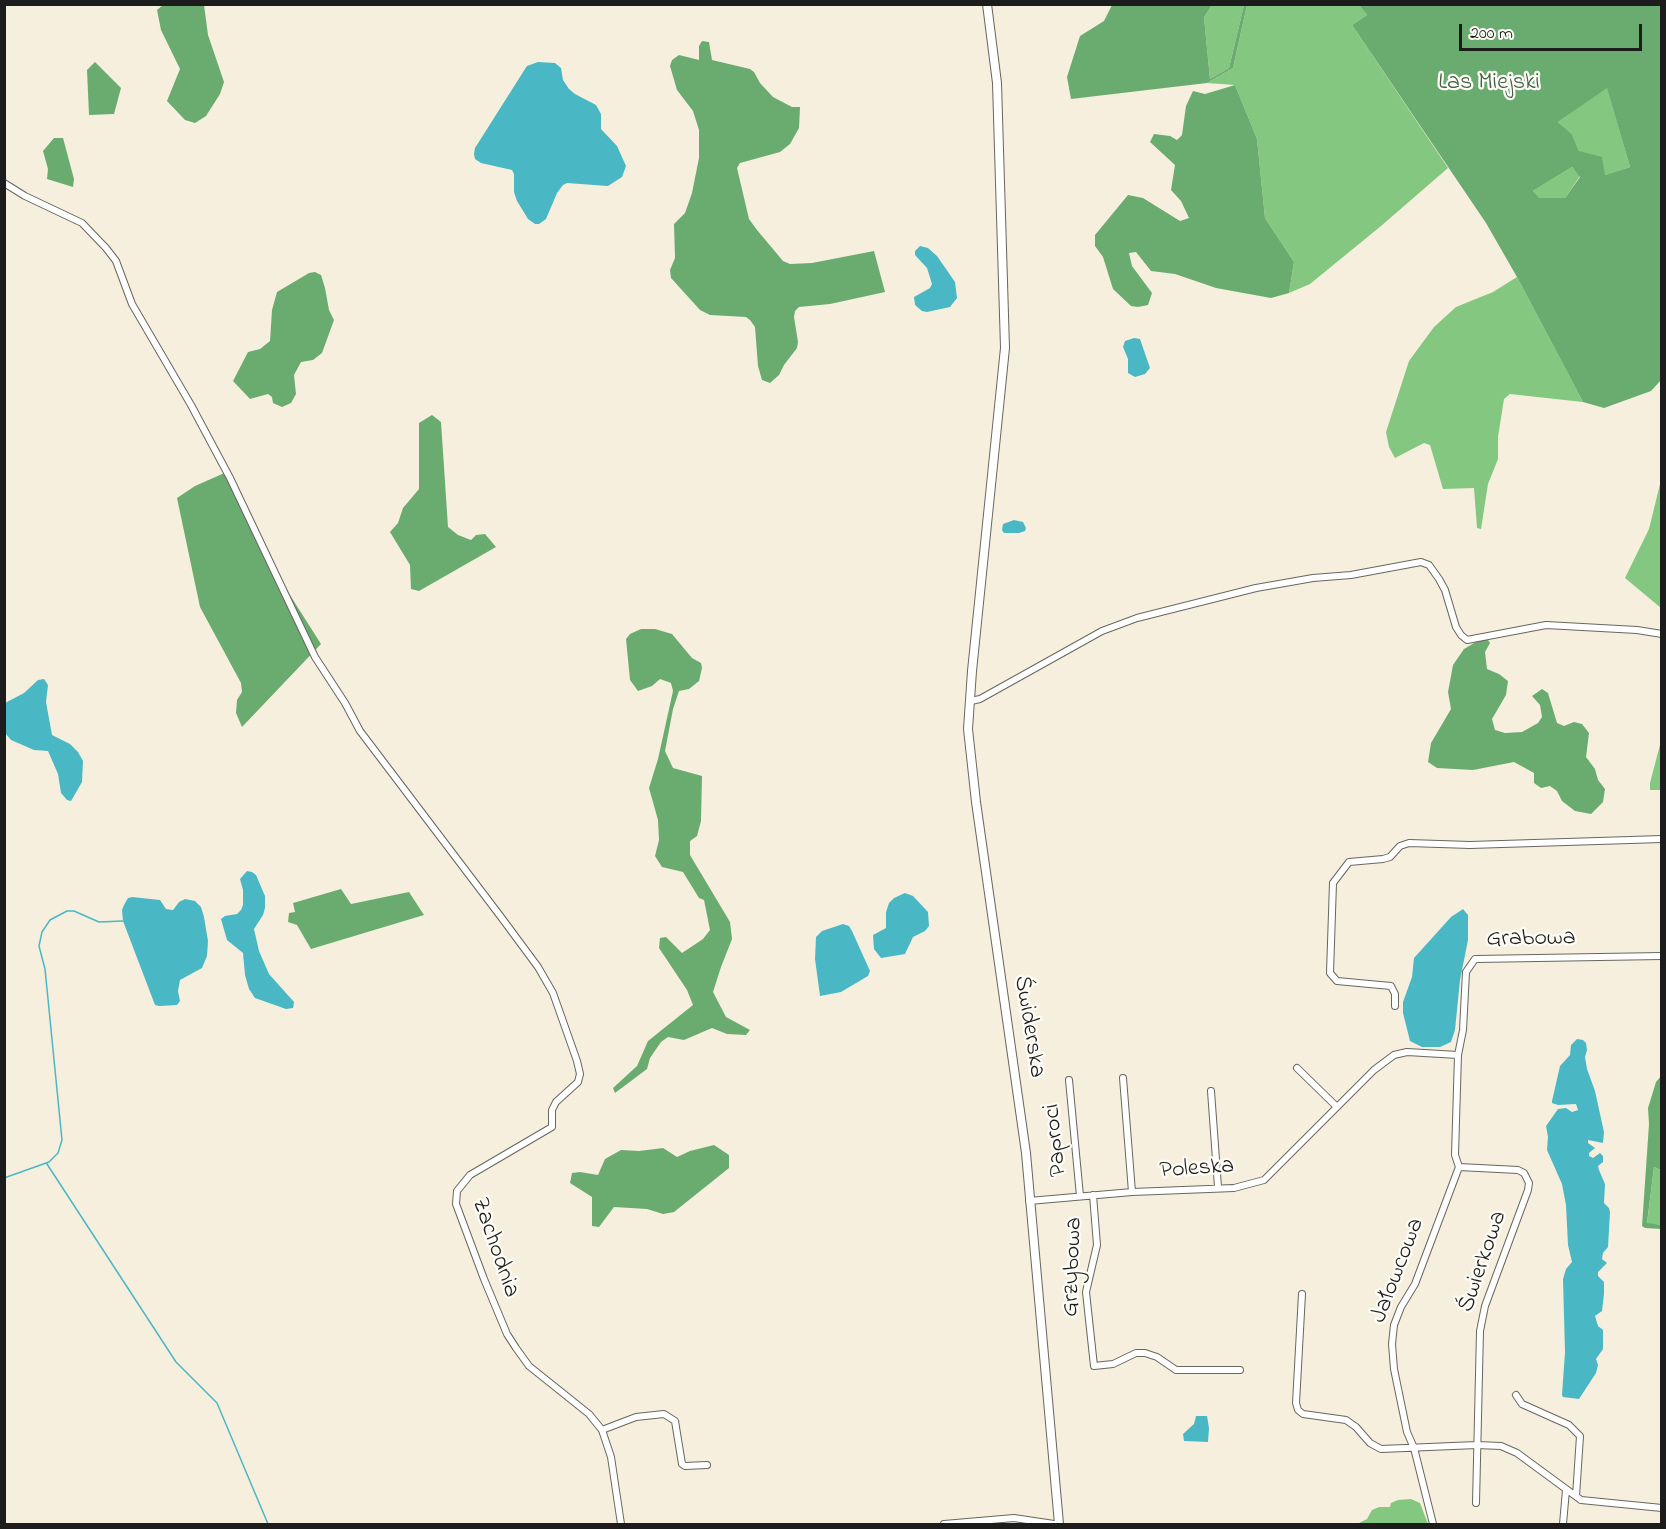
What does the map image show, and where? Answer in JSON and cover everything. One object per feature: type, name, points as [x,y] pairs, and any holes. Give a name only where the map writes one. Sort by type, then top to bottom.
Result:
[{"type":"street","name":"Świderska","points":[[987,4],[997,84],[1005,348],[968,729],[971,766],[1018,1096],[1059,1524]]},
{"type":"street","name":"Zachodnia","points":[[4,183],[82,223],[116,261],[132,304],[191,405],[230,478],[315,657],[360,731],[538,967],[553,993],[577,1061],[578,1082],[556,1102],[552,1110],[552,1127],[470,1175],[457,1191],[456,1204],[484,1279],[507,1334],[516,1348],[529,1365],[589,1414],[602,1430],[611,1457],[621,1524]]},
{"type":"street","points":[[970,701],[980,699],[1102,631],[1137,618],[1257,588],[1314,578],[1351,575],[1421,562],[1429,565],[1439,579],[1445,590],[1456,627],[1467,640],[1546,625],[1658,633]]},
{"type":"street","points":[[1395,1006],[1395,994],[1386,984],[1337,981],[1330,974],[1333,883],[1349,862],[1390,857],[1400,846],[1409,843],[1470,845],[1662,839]]},
{"type":"street","name":"Grabowa","points":[[1463,1030],[1466,972],[1475,959],[1662,956]]},
{"type":"street","name":"Jałowcowa","points":[[1433,1524],[1414,1448],[1407,1432],[1394,1369],[1392,1344],[1394,1325],[1414,1284],[1459,1167],[1455,1155],[1458,1055],[1463,1030]]},
{"type":"street","name":"Poleska","points":[[1029,1201],[1132,1192],[1240,1187],[1264,1180],[1374,1070],[1394,1055],[1416,1052],[1458,1055]]},
{"type":"street","points":[[1297,1068],[1337,1107]]},
{"type":"street","points":[[1123,1078],[1132,1192]]},
{"type":"street","name":"Paproci","points":[[1069,1080],[1080,1196]]},
{"type":"street","points":[[1211,1091],[1218,1188]]},
{"type":"street","name":"Świerkowa","points":[[1459,1167],[1518,1170],[1524,1173],[1529,1183],[1481,1320],[1476,1503]]},
{"type":"street","name":"Grzybowa","points":[[1093,1195],[1097,1245],[1086,1292],[1094,1366],[1113,1364],[1136,1353],[1144,1353],[1157,1357],[1176,1370],[1240,1370]]},
{"type":"street","points":[[1302,1294],[1296,1403],[1298,1410],[1309,1416],[1346,1420],[1356,1427],[1370,1443],[1381,1449],[1477,1445],[1506,1448],[1576,1497],[1589,1501],[1662,1508]]},
{"type":"street","points":[[1516,1395],[1522,1404],[1569,1425],[1580,1436],[1576,1497]]},
{"type":"street","points":[[602,1430],[627,1420],[652,1414],[664,1414],[675,1421],[682,1464],[685,1466],[708,1465]]},
{"type":"street","points":[[1563,1524],[1566,1490]]},
{"type":"street","points":[[944,1524],[1014,1518],[1054,1524]]},
{"type":"green space","points":[[163,5],[204,5],[208,35],[224,82],[220,94],[206,116],[195,123],[185,120],[167,101],[180,69],[161,30],[157,10]]},
{"type":"green space","points":[[1112,5],[1212,5],[1204,17],[1210,79],[1229,68],[1244,5],[1247,5],[1233,68],[1207,83],[1071,99],[1067,77],[1080,36],[1104,21]]},
{"type":"green space","points":[[1212,5],[1244,5],[1229,68],[1210,79],[1204,17]]},
{"type":"green space","points":[[1247,5],[1359,5],[1367,15],[1352,25],[1448,168],[1310,284],[1289,293],[1294,262],[1265,218],[1257,139],[1235,85],[1207,83],[1233,68]]},
{"type":"green space","name":"Las Miejski","points":[[1359,5],[1661,5],[1662,379],[1651,391],[1604,408],[1583,402],[1486,223],[1352,25],[1367,15]],"holes":[[[1607,88],[1630,167],[1605,175],[1602,157],[1579,151],[1572,134],[1558,122]],[[1572,167],[1580,177],[1565,198],[1539,198],[1533,191]]]},
{"type":"green space","points":[[702,41],[709,42],[712,60],[750,69],[773,97],[792,107],[800,107],[799,128],[790,144],[780,152],[740,163],[737,168],[749,219],[757,230],[783,261],[790,264],[812,263],[874,251],[885,292],[830,304],[799,307],[794,317],[797,348],[779,375],[770,383],[762,380],[758,366],[755,327],[750,320],[746,317],[710,315],[700,310],[671,278],[670,270],[675,258],[674,224],[685,213],[692,193],[699,158],[699,130],[693,111],[677,90],[670,66],[672,60],[679,55],[699,60],[699,46]]},
{"type":"green space","points":[[95,62],[121,88],[114,114],[89,115],[87,70]]},
{"type":"green space","points":[[1235,85],[1257,139],[1265,218],[1294,262],[1289,293],[1271,298],[1216,288],[1175,274],[1151,271],[1136,252],[1129,253],[1132,266],[1152,293],[1148,305],[1131,306],[1113,289],[1103,257],[1095,246],[1095,235],[1128,195],[1143,198],[1180,221],[1189,218],[1181,201],[1171,190],[1175,165],[1150,142],[1154,134],[1170,136],[1177,140],[1182,135],[1186,106],[1193,91],[1205,94]]},
{"type":"green space","points":[[1607,87],[1630,167],[1605,175],[1579,151],[1572,134],[1558,122]]},
{"type":"green space","points":[[54,138],[63,138],[74,179],[73,187],[47,179],[48,169],[43,151]]},
{"type":"green space","points":[[1572,167],[1580,176],[1565,198],[1538,198],[1533,191]]},
{"type":"green space","points":[[315,272],[321,275],[329,310],[334,320],[322,353],[313,360],[301,362],[294,375],[296,394],[291,403],[282,407],[273,403],[272,397],[268,394],[250,399],[233,381],[248,352],[260,349],[270,341],[272,310],[277,292],[309,273]]},
{"type":"green space","points":[[1517,277],[1583,402],[1510,394],[1504,399],[1498,437],[1498,459],[1488,484],[1481,529],[1477,528],[1474,488],[1443,489],[1430,445],[1424,443],[1395,458],[1389,447],[1386,432],[1409,361],[1434,327],[1456,307],[1493,292]]},
{"type":"green space","points":[[432,415],[441,422],[448,527],[458,535],[471,540],[476,535],[485,534],[496,547],[419,591],[411,589],[410,565],[390,532],[398,523],[403,508],[419,489],[419,423]]},
{"type":"green space","points":[[229,471],[288,592],[321,644],[242,727],[236,713],[237,700],[242,692],[241,683],[200,607],[177,498],[195,486]]},
{"type":"green space","points":[[1661,480],[1661,608],[1625,578],[1649,529]]},
{"type":"green space","points":[[641,629],[655,629],[672,634],[692,658],[701,663],[699,681],[689,689],[679,691],[665,751],[673,768],[702,776],[701,821],[697,836],[690,841],[690,855],[730,922],[732,939],[713,992],[726,1017],[750,1030],[746,1035],[727,1034],[712,1028],[684,1040],[668,1037],[661,1042],[650,1058],[647,1069],[615,1093],[613,1088],[637,1066],[648,1041],[693,1005],[687,990],[659,948],[660,938],[666,937],[682,953],[703,939],[710,930],[704,900],[699,898],[683,872],[662,867],[655,856],[659,840],[658,820],[649,788],[673,691],[671,683],[660,679],[652,686],[638,691],[630,680],[626,639],[630,634]]},
{"type":"green space","points":[[1479,640],[1488,640],[1490,643],[1485,652],[1487,669],[1508,681],[1506,695],[1492,719],[1495,730],[1505,733],[1522,732],[1538,723],[1542,717],[1540,705],[1532,696],[1542,689],[1548,693],[1557,723],[1564,726],[1574,722],[1582,724],[1589,733],[1586,757],[1605,789],[1603,802],[1591,814],[1575,811],[1562,801],[1557,791],[1550,786],[1541,788],[1534,783],[1534,773],[1514,762],[1473,770],[1437,768],[1428,762],[1431,743],[1451,709],[1448,692],[1453,665],[1464,649]]},
{"type":"green space","points":[[1661,741],[1661,790],[1650,790],[1650,783]]},
{"type":"green space","points":[[341,889],[351,904],[409,892],[424,915],[311,949],[297,925],[288,922],[289,913],[295,912],[293,903]]},
{"type":"green space","points":[[1661,1076],[1661,1170],[1654,1167],[1647,1223],[1661,1225],[1661,1229],[1642,1226],[1649,1124],[1648,1108],[1656,1082]]},
{"type":"green space","points":[[714,1145],[729,1155],[729,1168],[674,1212],[663,1214],[647,1209],[614,1207],[599,1227],[592,1226],[592,1197],[570,1183],[572,1173],[598,1175],[605,1159],[621,1150],[639,1151],[663,1148],[677,1157]]},
{"type":"green space","points":[[1654,1167],[1661,1170],[1661,1225],[1647,1224]]},
{"type":"green space","points":[[1411,1499],[1420,1503],[1428,1524],[1357,1524],[1367,1519],[1372,1510],[1379,1507],[1390,1507],[1391,1503],[1398,1500]]},
{"type":"water","points":[[538,62],[555,63],[561,68],[563,80],[569,89],[596,105],[601,114],[601,129],[617,146],[626,166],[622,177],[608,186],[567,183],[563,185],[546,219],[535,224],[528,219],[517,201],[512,170],[481,163],[475,159],[474,154],[475,148],[527,66]]},
{"type":"water","points":[[920,246],[928,248],[937,256],[955,282],[957,298],[950,307],[927,312],[915,305],[914,297],[930,288],[932,284],[927,268],[915,255],[915,251]]},
{"type":"water","points":[[1140,339],[1150,368],[1145,374],[1135,377],[1128,373],[1128,359],[1123,347],[1125,341]]},
{"type":"water","points":[[1014,520],[1023,522],[1025,531],[1004,533],[1003,524]]},
{"type":"water","points":[[44,679],[48,685],[46,702],[52,735],[70,744],[83,761],[82,782],[71,801],[61,793],[58,774],[48,751],[34,750],[11,740],[5,733],[5,703],[24,693],[38,680]]},
{"type":"water","points":[[247,871],[256,875],[265,896],[263,915],[254,929],[259,951],[269,974],[294,1002],[293,1008],[286,1009],[255,998],[249,989],[245,975],[243,953],[227,940],[221,919],[237,914],[241,910],[243,890],[240,879]]},
{"type":"water","points":[[905,893],[913,896],[928,912],[929,926],[925,931],[913,937],[905,954],[881,958],[874,949],[873,935],[886,928],[886,912],[889,903]]},
{"type":"water","points":[[128,898],[160,900],[166,909],[173,910],[179,902],[185,899],[195,901],[201,907],[208,941],[207,956],[202,968],[180,980],[178,991],[180,1001],[177,1005],[155,1005],[123,921],[122,910]]},
{"type":"water","points":[[1463,909],[1468,915],[1468,940],[1460,980],[1455,1030],[1451,1042],[1440,1047],[1422,1047],[1410,1041],[1403,1013],[1403,1002],[1412,977],[1414,958],[1451,917]]},
{"type":"water","points":[[843,924],[849,926],[852,931],[870,971],[868,976],[841,992],[820,996],[815,959],[816,937],[822,931]]},
{"type":"water","points":[[1577,1039],[1586,1043],[1587,1069],[1595,1091],[1604,1132],[1603,1143],[1588,1140],[1588,1143],[1595,1148],[1589,1156],[1593,1158],[1600,1153],[1603,1156],[1603,1162],[1598,1166],[1605,1184],[1604,1203],[1610,1212],[1608,1247],[1602,1259],[1607,1263],[1598,1272],[1598,1276],[1604,1282],[1602,1311],[1595,1316],[1598,1326],[1603,1330],[1603,1349],[1596,1359],[1598,1365],[1596,1373],[1579,1399],[1562,1395],[1565,1352],[1563,1279],[1566,1269],[1572,1262],[1568,1245],[1566,1205],[1562,1184],[1547,1150],[1546,1126],[1558,1109],[1566,1108],[1572,1112],[1578,1110],[1576,1104],[1552,1103],[1560,1066],[1570,1055],[1571,1045]]},
{"type":"water","points":[[1196,1416],[1207,1416],[1208,1442],[1184,1441],[1183,1434],[1194,1424]]},
{"type":"waterway","points":[[4,1178],[49,1162],[58,1153],[62,1140],[45,969],[39,946],[42,932],[50,920],[67,911],[74,911],[99,922],[123,921]]},
{"type":"waterway","points":[[47,1164],[176,1362],[217,1403],[268,1524]]}]
